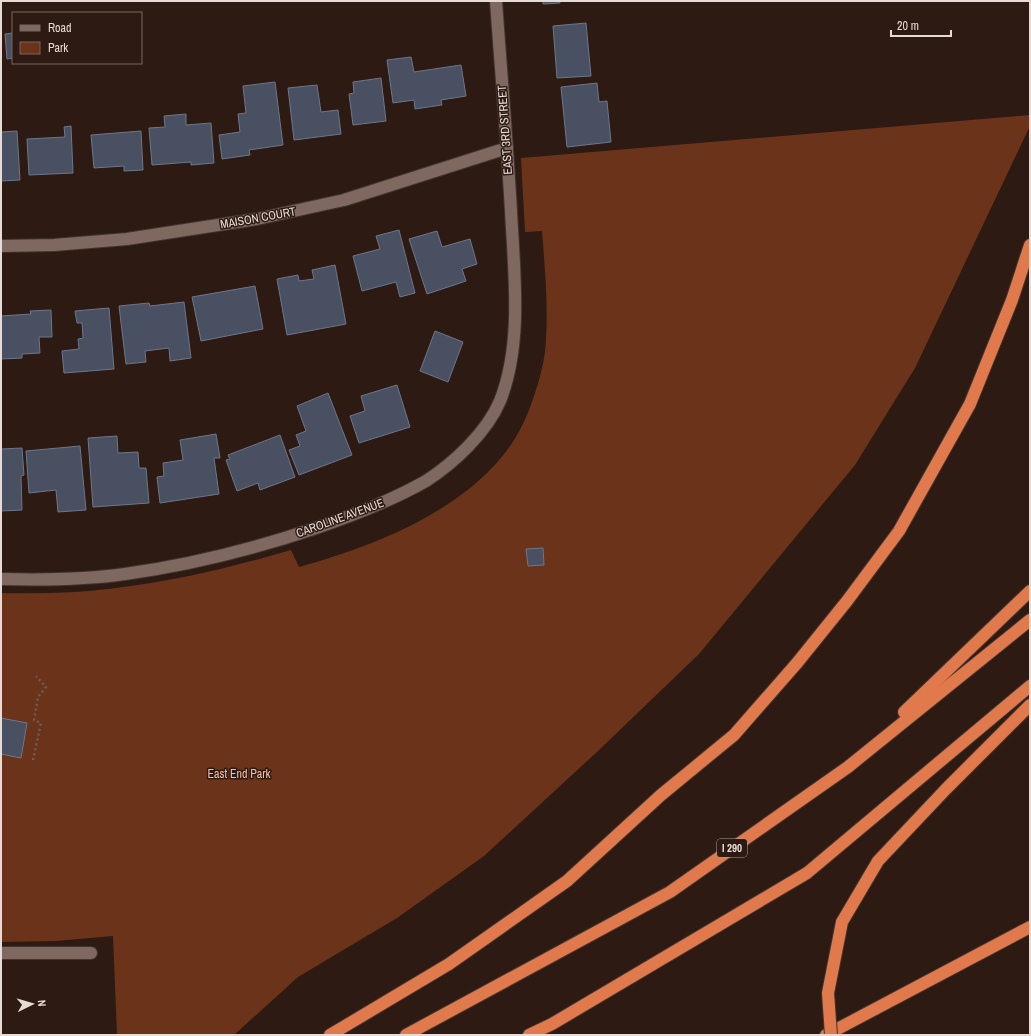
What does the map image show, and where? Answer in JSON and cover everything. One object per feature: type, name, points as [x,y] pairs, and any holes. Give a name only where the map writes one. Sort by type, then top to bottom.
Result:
[{"type":"highway","points":[[330,1035],[449,964],[567,881],[661,795],[734,735],[797,663],[847,601],[899,530],[970,404],[1012,300],[1030,245]]},
{"type":"highway","points":[[848,767],[1030,591]]},
{"type":"highway","name":"I 290","points":[[406,1035],[670,892],[848,767],[1030,620]]},
{"type":"highway","points":[[529,1035],[559,1020],[807,874],[1030,686]]},
{"type":"highway","points":[[831,1035],[828,993],[842,922],[878,861],[946,789],[1030,705]]},
{"type":"highway","points":[[826,1035],[1030,927]]},
{"type":"street","name":"EAST 3RD STREET","points":[[496,1],[507,148],[513,260]]},
{"type":"street","name":"MAISON COURT","points":[[1,246],[54,245],[127,239],[257,219],[344,200],[507,148]]},
{"type":"street","name":"CAROLINE AVENUE","points":[[1,579],[28,580],[123,574],[167,568],[218,557],[284,539],[343,519],[393,499],[428,480],[457,457],[484,429],[500,402],[510,364],[516,317],[513,260]]},
{"type":"street","points":[[1,953],[91,953]]},
{"type":"path","points":[[33,760],[41,723],[34,720],[38,697],[46,687],[36,676]]},
{"type":"green space","name":"East End Park","points":[[1030,115],[1030,126],[915,368],[855,465],[699,654],[598,751],[484,856],[397,918],[298,977],[234,1035],[117,1035],[113,936],[56,941],[1,942],[1,593],[44,593],[102,590],[160,582],[204,573],[291,550],[299,567],[358,548],[389,536],[418,522],[447,505],[473,486],[495,464],[514,440],[520,429],[536,391],[545,352],[547,306],[542,231],[525,232],[521,158]]},
{"type":"building","points":[[543,1],[560,1],[560,3],[543,4]]},
{"type":"building","points":[[586,23],[591,76],[557,78],[553,26]]},
{"type":"building","points":[[12,33],[12,58],[7,59],[5,34]]},
{"type":"building","points":[[411,57],[414,72],[461,65],[466,96],[441,100],[442,105],[415,109],[414,100],[393,103],[387,60]]},
{"type":"building","points":[[381,78],[386,121],[353,125],[349,94],[354,93],[353,82]]},
{"type":"building","points":[[275,82],[283,145],[249,150],[250,155],[222,159],[219,135],[240,132],[238,114],[246,113],[243,86]]},
{"type":"building","points":[[597,83],[599,102],[607,101],[611,142],[567,147],[561,87]]},
{"type":"building","points":[[317,85],[321,112],[338,110],[341,134],[294,140],[288,88]]},
{"type":"building","points":[[186,114],[186,125],[211,123],[214,163],[191,165],[191,162],[152,165],[149,128],[165,127],[164,116]]},
{"type":"building","points":[[71,126],[73,173],[29,175],[27,139],[65,137],[64,127]]},
{"type":"building","points":[[17,131],[20,180],[1,181],[1,132]]},
{"type":"building","points":[[141,131],[143,170],[124,171],[124,166],[94,168],[91,135]]},
{"type":"building","points":[[399,230],[415,293],[400,297],[396,282],[362,291],[353,256],[380,249],[376,236]]},
{"type":"building","points":[[437,231],[442,247],[470,239],[477,264],[462,269],[466,281],[427,294],[409,239]]},
{"type":"building","points":[[335,265],[346,324],[287,335],[277,279],[298,275],[299,281],[314,279],[312,270]]},
{"type":"building","points":[[255,286],[263,329],[201,341],[192,297]]},
{"type":"building","points":[[184,302],[191,358],[170,361],[169,348],[145,351],[146,362],[126,364],[119,306],[149,303],[150,306]]},
{"type":"building","points":[[109,308],[114,369],[64,373],[62,351],[79,349],[78,339],[83,338],[82,323],[77,323],[75,311]]},
{"type":"building","points":[[51,310],[52,337],[39,337],[40,353],[22,354],[22,358],[1,359],[1,316],[31,314],[30,311]]},
{"type":"building","points":[[435,331],[463,342],[448,382],[420,371]]},
{"type":"building","points":[[397,385],[410,427],[359,443],[350,416],[365,411],[361,396]]},
{"type":"building","points":[[328,393],[352,455],[299,475],[289,450],[300,446],[296,435],[306,431],[297,406]]},
{"type":"building","points":[[216,434],[220,458],[214,458],[219,494],[160,503],[157,477],[164,476],[163,463],[183,460],[180,440]]},
{"type":"building","points":[[280,435],[295,477],[260,490],[258,483],[237,491],[226,460],[230,459],[228,455]]},
{"type":"building","points":[[117,436],[118,453],[138,452],[139,468],[146,468],[149,503],[93,507],[88,438]]},
{"type":"building","points":[[80,446],[86,510],[58,512],[56,490],[29,493],[26,451]]},
{"type":"building","points":[[22,448],[24,475],[21,476],[22,510],[1,511],[1,449]]},
{"type":"building","points":[[543,548],[544,565],[528,566],[526,549]]},
{"type":"building","points":[[1,718],[27,723],[21,758],[1,754]]}]
